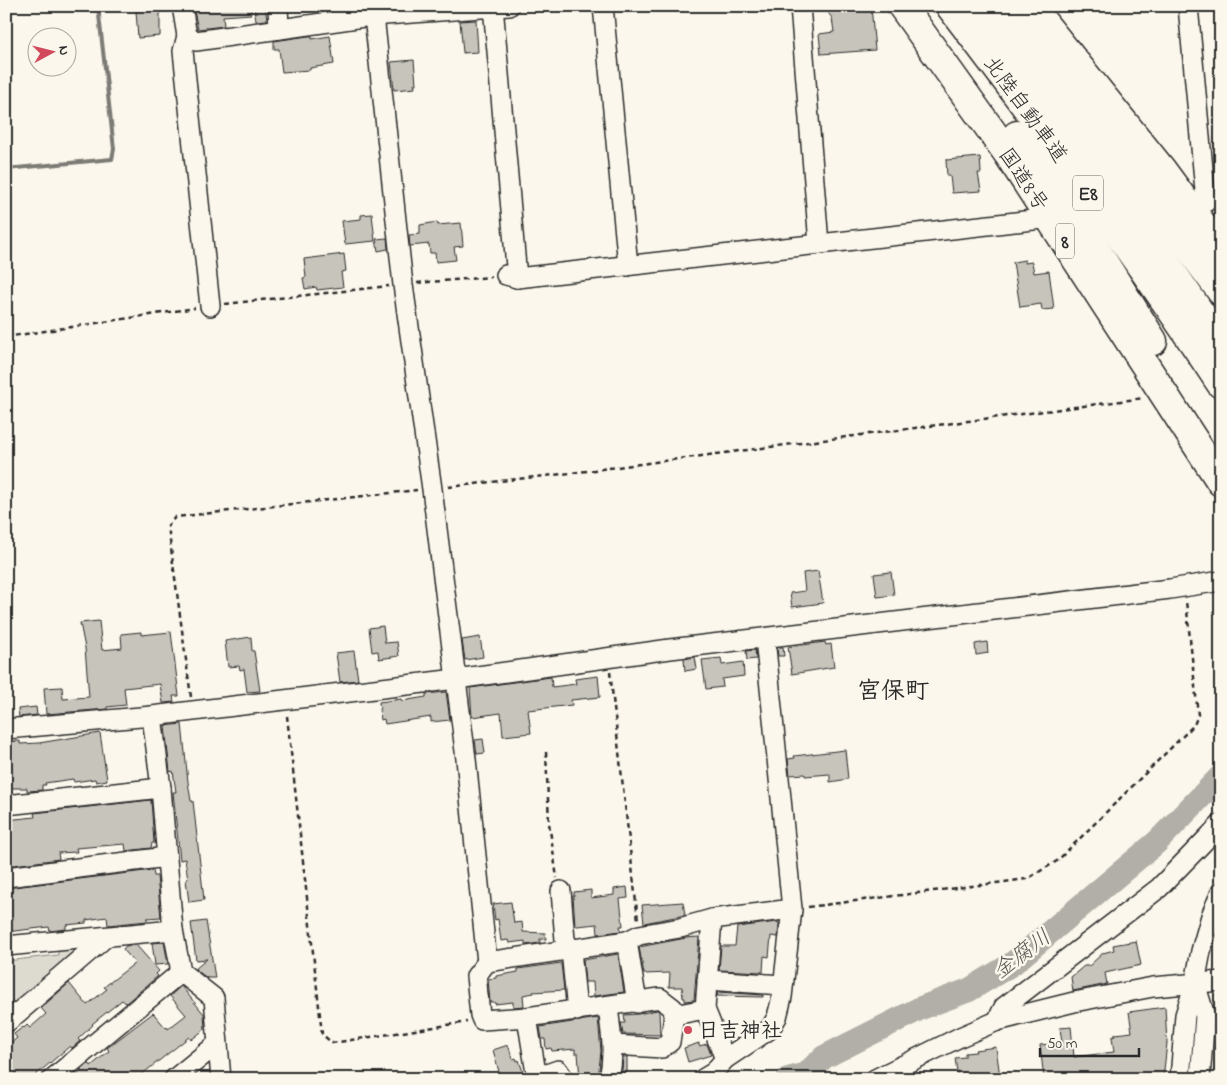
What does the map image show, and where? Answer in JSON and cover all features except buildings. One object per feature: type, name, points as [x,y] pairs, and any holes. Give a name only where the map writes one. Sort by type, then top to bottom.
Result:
[{"type":"highway","name":"国道8号","points":[[902,6],[1008,154],[1051,218],[1221,482]]},
{"type":"highway","points":[[922,6],[1074,215],[1174,376],[1221,462]]},
{"type":"highway","name":"北陸自動車道","points":[[950,6],[1102,212],[1221,384]]},
{"type":"highway","name":"北陸自動車道","points":[[978,6],[1123,201],[1221,343]]},
{"type":"highway","points":[[1003,6],[1096,124],[1221,291]]},
{"type":"highway","points":[[1033,9],[1162,170],[1207,205],[1221,250]]},
{"type":"street","points":[[182,6],[188,36],[183,51],[210,306]]},
{"type":"street","points":[[278,6],[279,29]]},
{"type":"street","points":[[603,6],[628,266]]},
{"type":"street","points":[[800,6],[819,244]]},
{"type":"street","points":[[1188,6],[1207,205]]},
{"type":"street","points":[[188,36],[196,41],[279,29],[370,11],[498,7],[512,277],[628,266],[1051,218]]},
{"type":"street","points":[[370,11],[376,25],[403,285],[432,489],[466,759],[487,962]]},
{"type":"street","points":[[6,728],[152,716],[1221,581]]},
{"type":"street","points":[[703,1079],[713,1073],[725,1058],[770,1029],[777,1017],[783,985],[792,909],[765,638]]},
{"type":"street","points":[[152,716],[161,788],[173,930],[181,972],[214,998],[221,1079]]},
{"type":"street","points":[[6,805],[161,788]]},
{"type":"street","points":[[997,1022],[1004,1007],[1159,888],[1221,824]]},
{"type":"street","points":[[6,877],[167,857]]},
{"type":"street","points":[[560,891],[565,940],[571,950],[577,1011]]},
{"type":"street","points":[[1180,1079],[1185,1015],[1195,984],[1201,951],[1211,916],[1221,892]]},
{"type":"street","points":[[613,1045],[662,1048],[670,1042],[674,1015],[673,1008],[660,998],[577,1011],[482,1020],[476,976],[487,962],[571,950],[680,928],[712,919],[792,909]]},
{"type":"street","points":[[712,919],[706,1009],[725,1058]]},
{"type":"street","points":[[6,946],[173,930]]},
{"type":"street","points":[[6,1023],[106,937]]},
{"type":"street","points":[[633,938],[637,1003]]},
{"type":"street","points":[[52,1079],[181,972]]},
{"type":"street","points":[[708,980],[783,985]]},
{"type":"street","points":[[875,1079],[960,1037],[997,1022],[1082,1000],[1153,987],[1221,981]]},
{"type":"street","points":[[1195,984],[1205,1016],[1200,1079]]},
{"type":"street","points":[[608,1007],[613,1045],[613,1061],[609,1079]]},
{"type":"street","points":[[674,1015],[706,1009]]},
{"type":"street","points":[[527,1017],[535,1067],[541,1076],[558,1070],[564,1079]]},
{"type":"street","points":[[174,1079],[217,1044]]},
{"type":"path","points":[[6,337],[210,306],[403,285],[512,277]]},
{"type":"path","points":[[192,711],[168,526],[175,517],[432,489],[910,429],[1165,394]]},
{"type":"path","points":[[792,909],[1026,879],[1057,861],[1194,725],[1198,715],[1184,586]]},
{"type":"path","points":[[608,658],[633,938]]},
{"type":"path","points":[[285,699],[322,1034],[332,1043],[482,1020]]},
{"type":"path","points":[[546,752],[549,823],[557,883],[560,891]]},
{"type":"shaded area","points":[[58,947],[75,947],[77,952],[6,1012],[6,961],[58,955]]},
{"type":"waterway","points":[[6,169],[112,159],[114,149],[98,6]]},
{"type":"waterway","name":"金腐川","points":[[788,1079],[806,1074],[824,1057],[921,1008],[969,990],[1012,964],[1157,842],[1221,776]]},
{"type":"place","name":"日吉神社","points":[[688,1030]]},
{"type":"district","name":"宮保町","points":[[893,690]]}]
